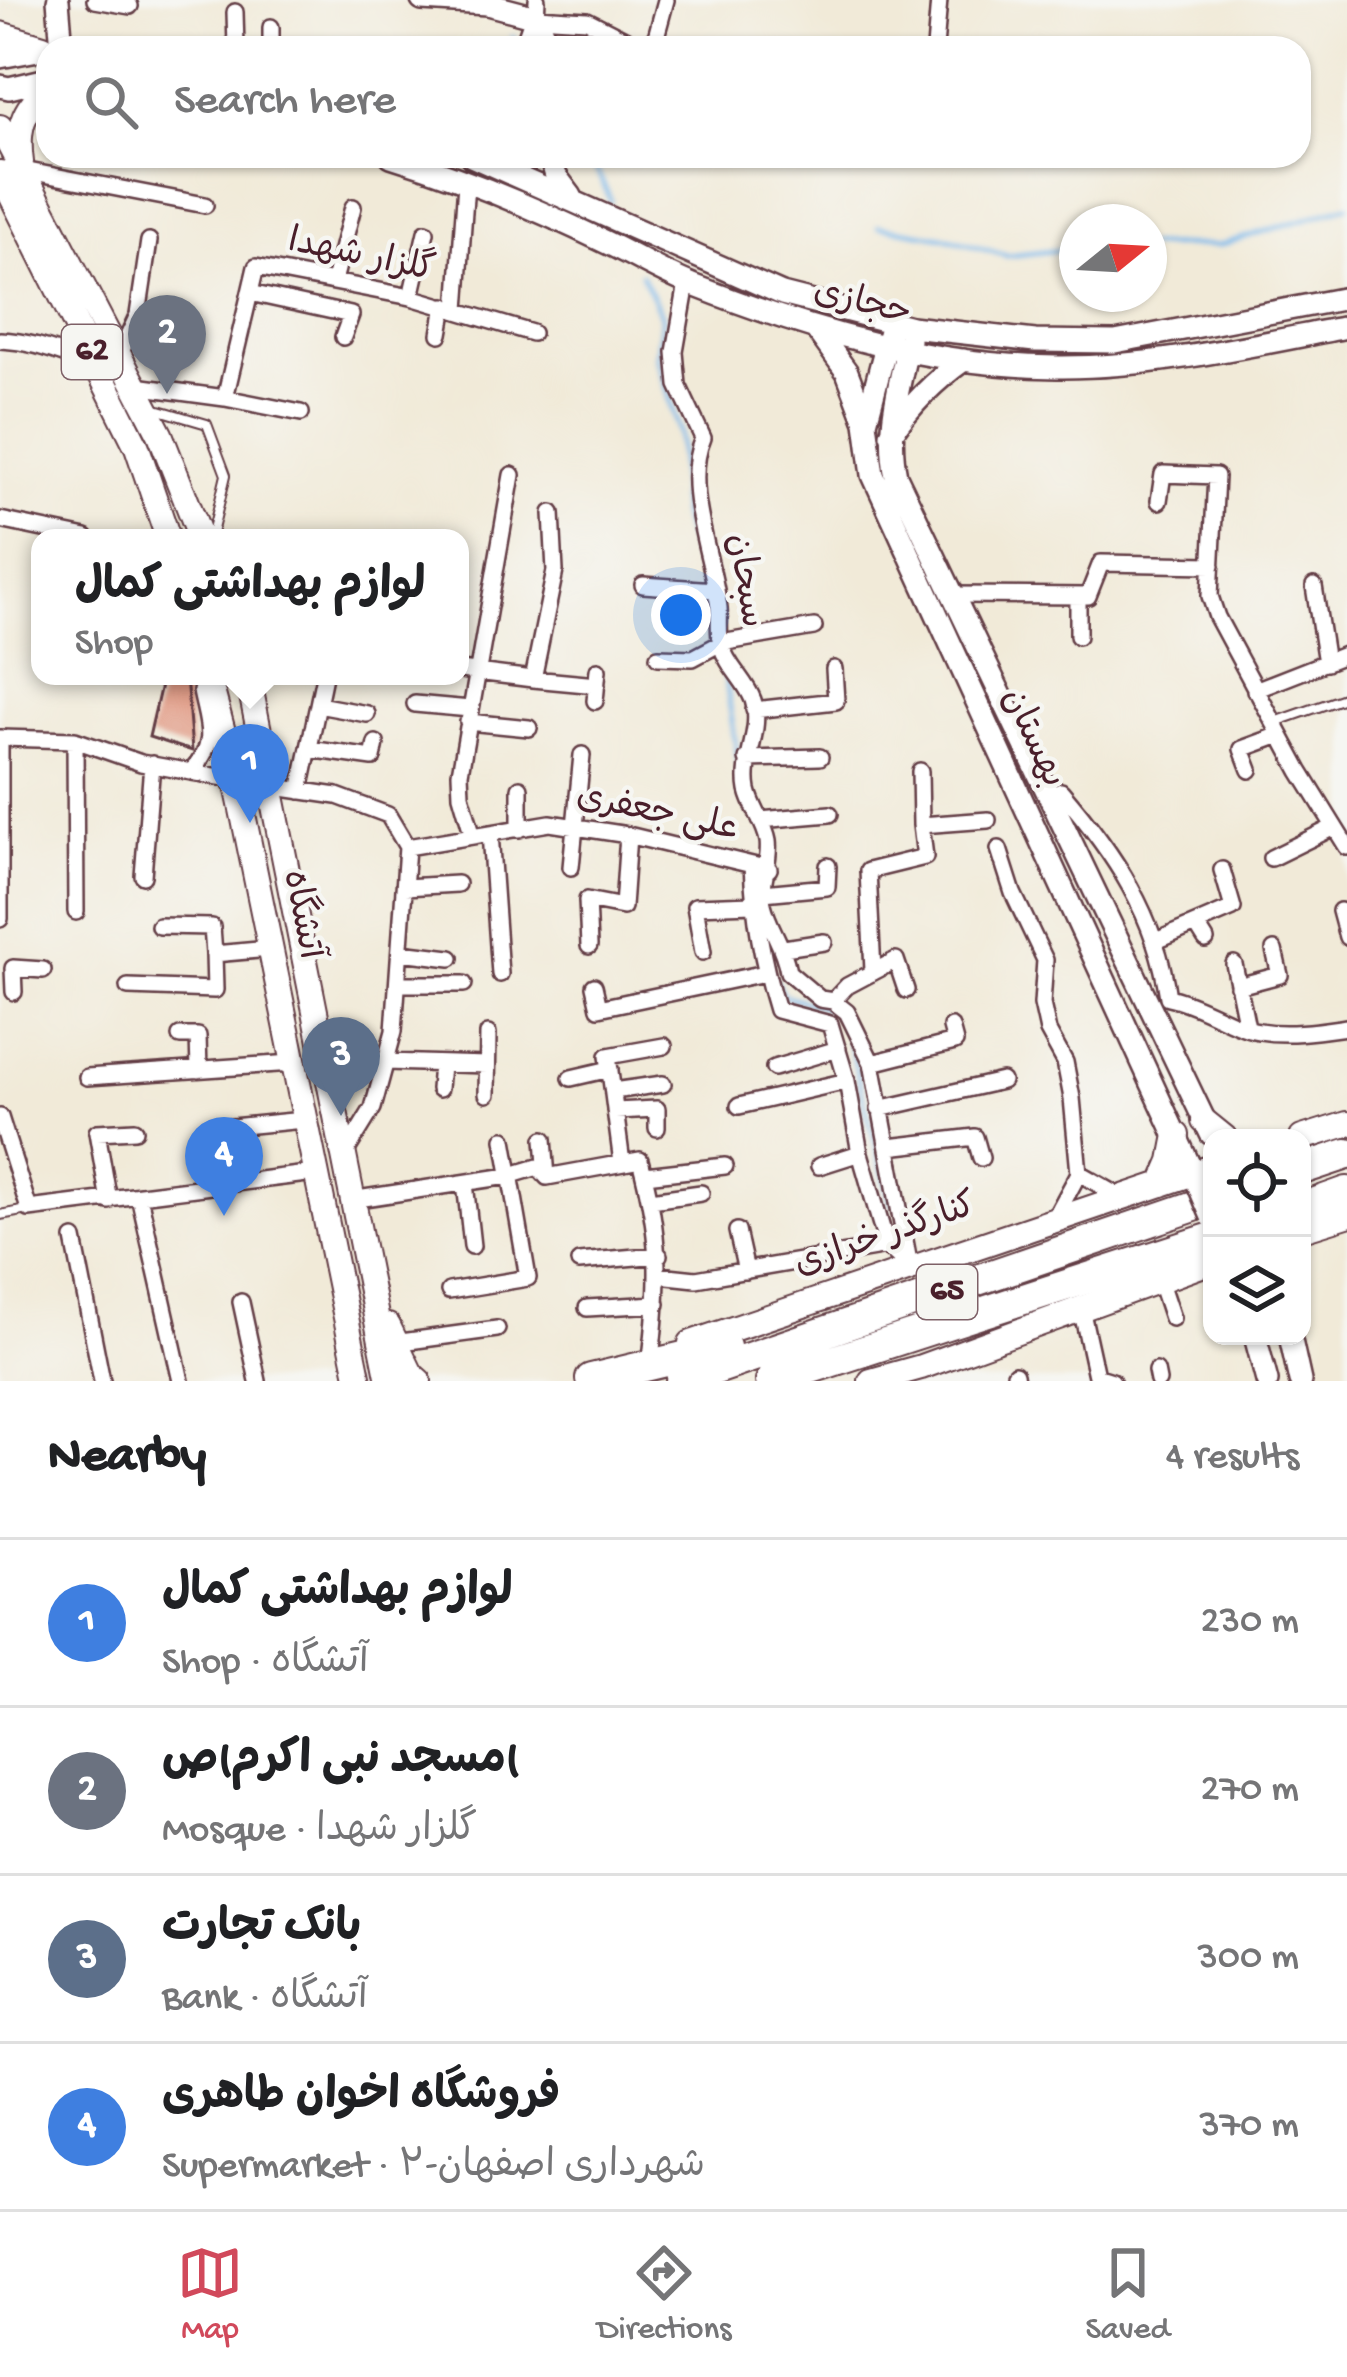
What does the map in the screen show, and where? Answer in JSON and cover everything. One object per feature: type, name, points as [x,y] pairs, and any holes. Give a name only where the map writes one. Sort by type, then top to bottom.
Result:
[{"type":"highway","points":[[1311,1166],[1347,1154]]},
{"type":"highway","name":"65","points":[[681,1381],[1054,1256],[1203,1182]]},
{"type":"highway","points":[[1311,1205],[1347,1192]]},
{"type":"highway","points":[[589,1380],[752,1341],[935,1283],[1054,1256]]},
{"type":"highway","name":"65","points":[[771,1381],[1131,1264],[1203,1258]]},
{"type":"highway","points":[[830,1381],[942,1347],[1131,1264]]},
{"type":"main road","points":[[54,36],[58,0]]},
{"type":"main road","points":[[422,0],[536,8]]},
{"type":"main road","points":[[0,34],[36,44]]},
{"type":"main road","points":[[0,57],[36,51]]},
{"type":"main road","points":[[0,86],[36,82]]},
{"type":"main road","points":[[11,172],[21,123],[36,100]]},
{"type":"main road","name":"62","points":[[0,127],[11,172],[110,360],[165,529]]},
{"type":"main road","name":"حجازی","points":[[424,168],[600,239],[687,283],[816,329],[897,349],[1058,367],[1194,357],[1347,327]]},
{"type":"main road","name":"حجازی","points":[[508,168],[782,294],[902,325],[1035,341],[1115,342],[1347,298]]},
{"type":"main road","points":[[554,168],[574,201]]},
{"type":"main road","points":[[1305,335],[1327,320],[1319,304]]},
{"type":"main road","name":"بهستان","points":[[902,325],[892,404],[896,476],[1208,1129]]},
{"type":"main road","points":[[816,329],[847,372],[866,422]]},
{"type":"main road","name":"بهستان","points":[[897,349],[866,422],[873,475],[1177,1135],[1203,1179]]},
{"type":"main road","name":"62","points":[[110,360],[141,396],[197,529]]},
{"type":"main road","points":[[891,434],[923,393],[964,360]]},
{"type":"main road","name":"آتشگاه","points":[[210,685],[236,779],[359,1381]]},
{"type":"main road","name":"آتشگاه","points":[[249,685],[389,1381]]},
{"type":"main road","points":[[220,729],[256,725]]},
{"type":"main road","points":[[1057,873],[1080,864]]},
{"type":"main road","points":[[1311,1135],[1347,1124]]},
{"type":"main road","points":[[1162,1184],[1177,1135]]},
{"type":"main road","name":"کنارگذر خرازی","points":[[589,1380],[1121,1197],[1162,1184],[1203,1181]]},
{"type":"main road","points":[[1311,1226],[1347,1214]]},
{"type":"main road","points":[[882,1380],[923,1374],[1203,1261]]},
{"type":"main road","points":[[364,1266],[394,1343],[419,1381]]},
{"type":"main road","points":[[337,1277],[344,1381]]},
{"type":"main road","points":[[1258,1345],[1267,1381]]},
{"type":"main road","points":[[1292,1345],[1300,1381]]},
{"type":"street","points":[[95,0],[130,6]]},
{"type":"street","points":[[656,36],[666,0]]},
{"type":"street","points":[[936,36],[939,0]]},
{"type":"street","points":[[536,8],[587,20],[618,36]]},
{"type":"street","points":[[235,12],[236,36]]},
{"type":"street","points":[[271,27],[271,36]]},
{"type":"street","points":[[11,172],[205,205]]},
{"type":"street","points":[[440,334],[451,308],[466,183]]},
{"type":"street","points":[[334,280],[353,207]]},
{"type":"street","points":[[411,297],[426,232]]},
{"type":"street","points":[[0,340],[38,342],[62,355],[110,360],[138,315],[149,241]]},
{"type":"street","name":"گلزار شهدا","points":[[225,398],[256,267],[411,297],[532,333]]},
{"type":"street","name":"سبحان","points":[[687,283],[675,352],[678,386],[703,438],[697,452],[695,490],[721,643],[754,710]]},
{"type":"street","points":[[250,293],[351,315],[343,337]]},
{"type":"street","points":[[313,328],[314,307]]},
{"type":"street","points":[[141,396],[225,398],[301,413]]},
{"type":"street","points":[[1159,501],[1163,474],[1216,476],[1210,596],[1217,617],[1347,848]]},
{"type":"street","points":[[469,667],[512,475]]},
{"type":"street","points":[[533,679],[555,572],[552,513]]},
{"type":"street","points":[[0,520],[43,529]]},
{"type":"street","points":[[952,595],[1088,596],[1101,563],[1212,565]]},
{"type":"street","points":[[643,584],[715,590]]},
{"type":"street","points":[[1315,586],[1326,662]]},
{"type":"street","points":[[1078,596],[1078,636]]},
{"type":"street","points":[[658,657],[693,658],[721,643],[814,627]]},
{"type":"street","points":[[1256,690],[1347,654]]},
{"type":"street","points":[[834,669],[836,701],[754,710],[748,791],[768,838],[758,898],[765,974],[778,1010],[830,1024],[887,1246],[910,1268]]},
{"type":"street","points":[[469,671],[597,685]]},
{"type":"street","points":[[192,771],[208,753],[210,742],[200,685]]},
{"type":"street","points":[[300,791],[323,685]]},
{"type":"street","points":[[468,685],[461,795],[482,835],[500,974]]},
{"type":"street","points":[[415,704],[529,728]]},
{"type":"street","points":[[318,705],[367,714]]},
{"type":"street","points":[[1250,770],[1242,749],[1277,729]]},
{"type":"street","points":[[0,919],[0,738],[75,740],[152,764],[236,779]]},
{"type":"street","points":[[75,740],[76,912]]},
{"type":"street","points":[[309,749],[373,758],[376,743]]},
{"type":"street","points":[[571,867],[582,755]]},
{"type":"street","points":[[747,759],[820,757]]},
{"type":"street","points":[[143,876],[152,764]]},
{"type":"street","points":[[873,970],[868,871],[925,857],[920,771]]},
{"type":"street","points":[[269,786],[337,796],[388,815],[407,847],[394,1031],[374,1108],[343,1158]]},
{"type":"street","points":[[520,788],[520,829]]},
{"type":"street","points":[[1061,791],[1105,842],[1129,880],[1156,941],[1168,998],[1195,1003],[1256,1031],[1347,1027]]},
{"type":"street","points":[[760,820],[830,814]]},
{"type":"street","points":[[921,825],[988,820]]},
{"type":"street","name":"علی جعفری","points":[[407,847],[550,824],[628,835],[760,867]]},
{"type":"street","points":[[1271,858],[1334,827]]},
{"type":"street","points":[[589,946],[587,900],[623,908],[628,835]]},
{"type":"street","points":[[999,849],[1013,893],[1045,960],[1042,1004],[1048,1031],[1065,1062],[1079,1173],[1054,1219]]},
{"type":"street","points":[[703,952],[695,906],[827,887],[827,866]]},
{"type":"street","points":[[1156,941],[1233,908],[1222,870]]},
{"type":"street","points":[[405,887],[457,884]]},
{"type":"street","points":[[758,898],[784,948],[788,972],[820,999],[833,1001],[847,1012],[872,1063],[910,1268]]},
{"type":"street","points":[[1340,911],[1347,937]]},
{"type":"street","points":[[1196,924],[1206,940]]},
{"type":"street","points":[[128,987],[215,990],[212,927],[159,926]]},
{"type":"street","points":[[784,948],[824,942]]},
{"type":"street","points":[[214,954],[269,949]]},
{"type":"street","points":[[1238,986],[1280,975],[1274,950]]},
{"type":"street","points":[[401,952],[451,958]]},
{"type":"street","points":[[833,1001],[847,986],[896,960],[906,991]]},
{"type":"street","points":[[1234,964],[1247,1027]]},
{"type":"street","points":[[9,984],[13,968],[43,970]]},
{"type":"street","points":[[594,986],[599,1008],[765,974]]},
{"type":"street","points":[[398,983],[464,984]]},
{"type":"street","points":[[487,1094],[488,1034]]},
{"type":"street","points":[[872,1063],[953,1034]]},
{"type":"street","points":[[180,1036],[198,1036],[200,1070]]},
{"type":"street","points":[[622,1163],[608,1056],[664,1046]]},
{"type":"street","points":[[774,1068],[838,1049]]},
{"type":"street","points":[[386,1062],[488,1066]]},
{"type":"street","points":[[87,1077],[293,1063]]},
{"type":"street","points":[[439,1089],[441,1064]]},
{"type":"street","points":[[571,1078],[610,1069]]},
{"type":"street","points":[[739,1106],[848,1081]]},
{"type":"street","points":[[879,1108],[1002,1081]]},
{"type":"street","points":[[613,1091],[663,1084]]},
{"type":"street","points":[[615,1111],[657,1109],[657,1128]]},
{"type":"street","points":[[1,1119],[29,1209],[315,1173]]},
{"type":"street","points":[[222,1128],[303,1120]]},
{"type":"street","points":[[109,1201],[97,1132],[135,1130]]},
{"type":"street","points":[[889,1147],[975,1137],[981,1158]]},
{"type":"street","points":[[449,1291],[528,1278],[505,1139]]},
{"type":"street","points":[[544,1139],[547,1177]]},
{"type":"street","points":[[819,1166],[860,1153]]},
{"type":"street","points":[[547,1177],[640,1160],[659,1255],[651,1358]]},
{"type":"street","points":[[645,1175],[725,1166]]},
{"type":"street","points":[[351,1200],[508,1176],[538,1167],[547,1177]]},
{"type":"street","points":[[1079,1173],[1121,1197]]},
{"type":"street","points":[[465,1183],[472,1246]]},
{"type":"street","points":[[651,1200],[701,1192]]},
{"type":"street","points":[[139,1196],[181,1381]]},
{"type":"street","points":[[737,1231],[746,1271]]},
{"type":"street","points":[[74,1239],[102,1381]]},
{"type":"street","points":[[659,1275],[696,1279],[887,1246]]},
{"type":"street","points":[[579,1262],[659,1255]]},
{"type":"street","points":[[1159,1280],[1172,1318]]},
{"type":"street","points":[[241,1302],[258,1381]]},
{"type":"street","points":[[587,1308],[657,1304]]},
{"type":"street","points":[[1082,1308],[1096,1379]]},
{"type":"street","points":[[394,1343],[497,1329]]},
{"type":"lane","points":[[141,396],[207,424],[226,475],[213,529]]},
{"type":"lane","points":[[1277,729],[1347,697]]},
{"type":"lane","points":[[0,1215],[29,1209]]},
{"type":"building","points":[[161,685],[187,685],[192,751],[149,737]]},
{"type":"waterway","points":[[596,168],[611,201]]},
{"type":"waterway","points":[[1167,246],[1220,245],[1347,206]]},
{"type":"waterway","points":[[878,226],[943,237],[1007,256],[1059,250]]},
{"type":"waterway","points":[[641,274],[662,316],[657,356],[680,433],[681,514],[713,615]]},
{"type":"waterway","points":[[724,667],[740,774]]},
{"type":"waterway","points":[[775,980],[783,995],[836,1011]]},
{"type":"waterway","points":[[843,1018],[891,1205]]},
{"type":"place","name":"مسجد نبی اکرم)ص(","points":[[167,394]]},
{"type":"place","name":"لوازم بهداشتی کمال","points":[[250,823]]},
{"type":"place","name":"بانک تجارت","points":[[341,1116]]},
{"type":"place","name":"فروشگاه اخوان طاهری","points":[[224,1216]]}]
